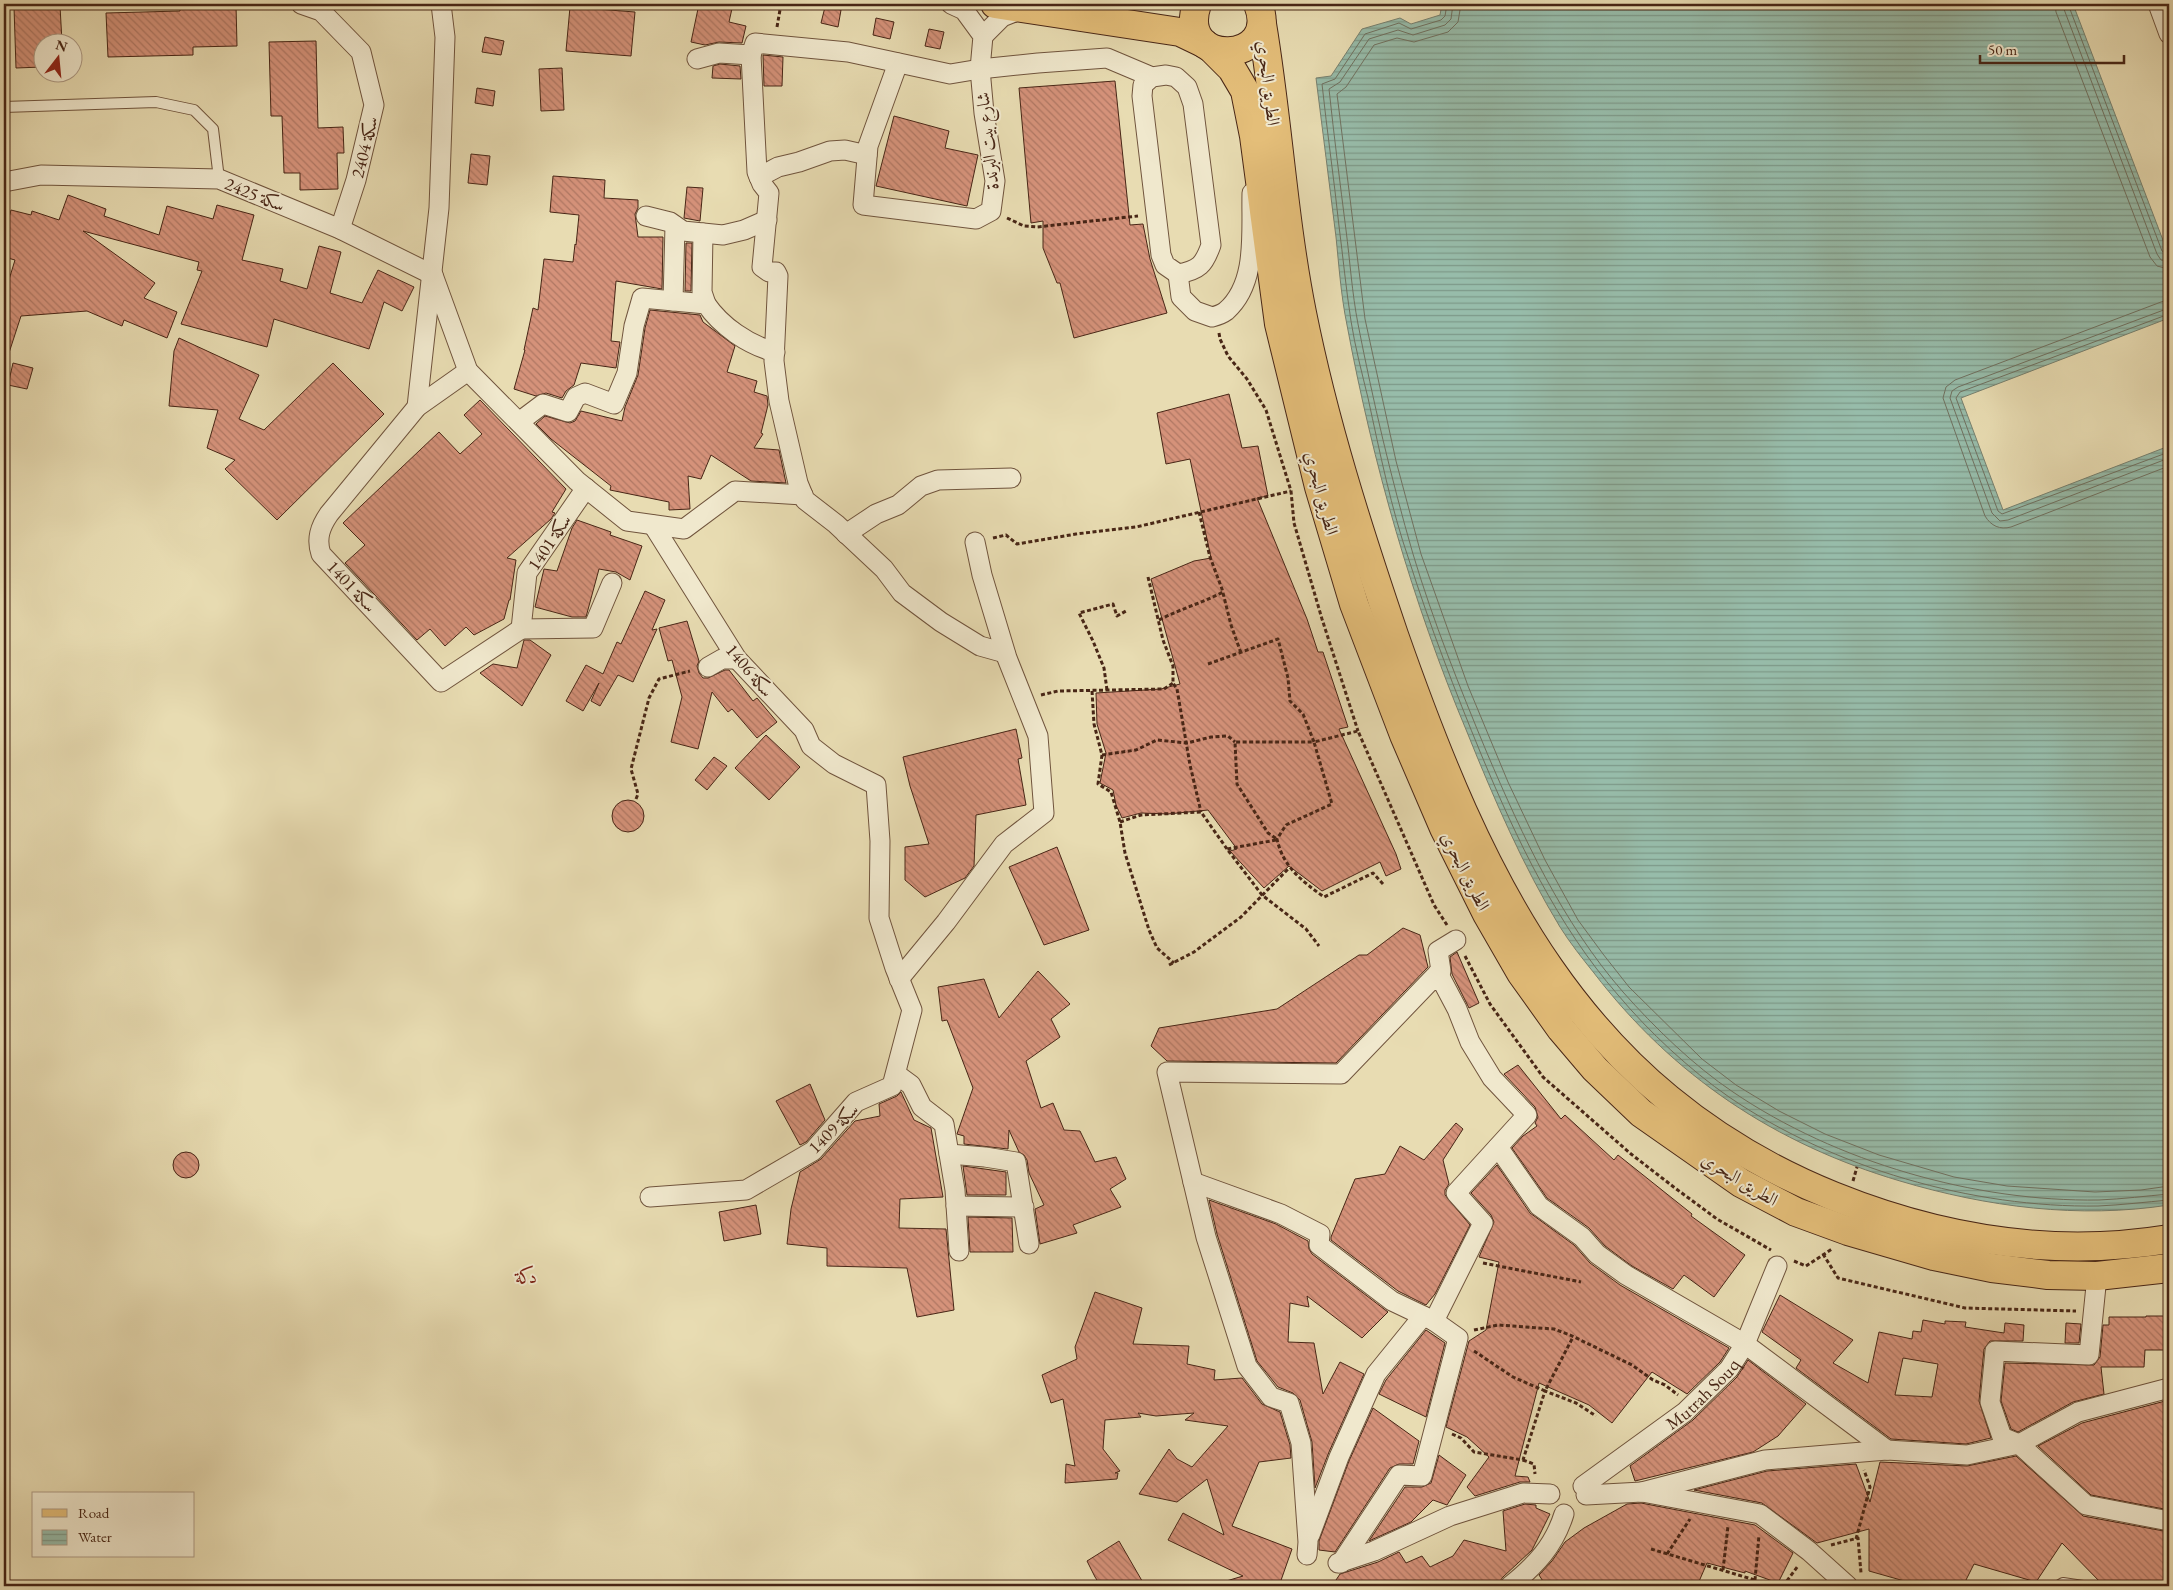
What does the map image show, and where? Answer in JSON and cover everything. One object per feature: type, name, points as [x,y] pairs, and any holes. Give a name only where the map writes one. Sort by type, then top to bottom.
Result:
[{"type":"main road","points":[[995,4],[1180,32],[1209,47],[1229,52],[1244,49],[1258,34],[1260,14]]},
{"type":"main road","points":[[1197,4],[1194,13],[1194,24],[1198,35],[1209,47]]},
{"type":"main road","name":"الطريق البحري","points":[[1260,14],[1270,74],[1276,136],[1302,311],[1341,473],[1418,704],[1459,804],[1516,915],[1536,950],[1562,987],[1591,1025],[1626,1062],[1668,1099],[1705,1128],[1754,1158],[1802,1183],[1860,1207],[1944,1232],[1998,1243],[2097,1247],[2169,1239]]},
{"type":"main road","name":"الطريق البحري","points":[[1209,47],[1232,69],[1244,91],[1254,136],[1279,324],[1319,487],[1354,604],[1404,735],[1444,828],[1486,914],[1516,965],[1561,1029],[1595,1069],[1641,1113],[1741,1183],[1796,1212],[1848,1231],[1934,1256],[1992,1268],[2048,1275],[2097,1276],[2169,1268]]},
{"type":"street","name":"سكة 2404","points":[[302,4],[321,11],[361,52],[374,105],[356,180],[340,229]]},
{"type":"street","points":[[417,407],[439,208],[445,37],[441,4]]},
{"type":"street","points":[[445,37],[454,4]]},
{"type":"street","points":[[951,4],[964,10],[982,36],[1002,17],[1026,8]]},
{"type":"street","points":[[2158,4],[2169,34]]},
{"type":"street","name":"شارع بيت البرندة","points":[[980,69],[950,74],[898,62],[868,146],[863,205],[976,219],[991,211],[995,182],[980,69],[982,36]]},
{"type":"street","points":[[898,62],[848,52],[755,43],[751,55],[757,172],[762,184],[769,193],[762,267],[769,272],[776,272],[778,282],[774,361],[780,401],[798,483],[805,500],[884,569],[902,593],[980,646],[1005,653]]},
{"type":"street","points":[[697,59],[719,52],[751,55]]},
{"type":"street","points":[[980,69],[1107,58],[1152,77],[1166,75],[1176,77],[1187,87],[1194,104],[1211,244],[1206,260],[1192,271],[1178,274],[1165,265],[1161,255],[1142,96],[1143,85],[1152,77]]},
{"type":"street","points":[[1178,274],[1180,297],[1195,311],[1212,317],[1225,312],[1244,288],[1250,262],[1254,136]]},
{"type":"street","points":[[759,177],[778,167],[800,162],[830,150],[845,150],[867,155]]},
{"type":"street","name":"سكة 2425","points":[[4,182],[41,175],[219,179],[340,229],[433,275]]},
{"type":"street","points":[[646,216],[670,222],[683,231],[723,235],[744,230],[767,220]]},
{"type":"street","points":[[674,301],[675,226]]},
{"type":"street","points":[[704,233],[702,292],[706,304],[716,318],[747,340],[775,352]]},
{"type":"street","points":[[433,275],[468,371],[586,488],[627,521],[684,529],[735,491],[803,495]]},
{"type":"street","points":[[519,422],[543,404],[568,412],[576,398],[585,393],[614,404],[627,373],[634,326],[642,298],[706,304]]},
{"type":"street","name":"1401 سكة","points":[[468,371],[417,407],[323,523],[318,544],[322,554],[441,682],[520,629]]},
{"type":"street","points":[[846,534],[876,514],[898,505],[921,486],[938,480],[1010,478]]},
{"type":"street","name":"سكة 1401","points":[[520,629],[527,573],[586,488]]},
{"type":"street","name":"1406 سكة","points":[[653,524],[737,659],[804,730],[811,746],[834,764],[876,785]]},
{"type":"street","points":[[900,979],[946,922],[1004,844],[1044,813],[1038,736],[1005,653],[982,575],[980,541]]},
{"type":"street","points":[[520,629],[593,628],[612,583]]},
{"type":"street","points":[[708,667],[722,659],[737,659]]},
{"type":"street","name":"1409 سكة","points":[[650,1197],[746,1190],[813,1151],[856,1102],[892,1086],[912,1010],[879,918],[880,841],[876,785]]},
{"type":"street","points":[[1438,973],[1457,1009],[1470,1042],[1492,1078],[1527,1115],[1456,1194],[1483,1223],[1465,1259],[1429,1319],[1376,1374],[1339,1458],[1307,1549],[1301,1443],[1289,1403],[1271,1398],[1247,1366],[1206,1237],[1167,1072],[1340,1074],[1438,973],[1441,970],[1438,951],[1456,940]]},
{"type":"street","points":[[896,1074],[910,1085],[922,1107],[944,1124],[956,1206],[959,1251]]},
{"type":"street","points":[[1498,1147],[1539,1206],[1582,1237],[1597,1254],[1626,1275],[1745,1344],[1887,1450]]},
{"type":"street","points":[[949,1154],[1016,1162],[1030,1244]]},
{"type":"street","points":[[1193,1182],[1281,1214],[1320,1234],[1319,1245],[1392,1301],[1429,1319],[1458,1338],[1422,1476],[1399,1475],[1335,1564],[1374,1552],[1450,1516],[1523,1493],[1550,1494]]},
{"type":"street","points":[[956,1206],[1024,1207]]},
{"type":"street","name":"Mutrah Souq","points":[[1777,1266],[1745,1344],[1729,1369],[1687,1410],[1585,1491],[1642,1492],[1760,1514],[1809,1551],[1848,1586]]},
{"type":"street","points":[[2097,1276],[2089,1355],[1995,1351],[1990,1402],[2002,1437],[2018,1444],[2086,1506],[2169,1521]]},
{"type":"street","points":[[1642,1492],[1765,1460],[1857,1454],[1887,1450],[1967,1455],[2018,1444],[2078,1412],[2169,1388]]},
{"type":"street","points":[[1510,1586],[1531,1569],[1558,1534],[1564,1514]]},
{"type":"lane","points":[[4,107],[156,102],[194,110],[213,129],[219,179]]},
{"type":"lane","points":[[2058,1586],[2063,1583],[2083,1586]]},
{"type":"path","points":[[991,211],[1024,226],[1037,227],[1156,213]]},
{"type":"path","points":[[1218,315],[1220,339],[1224,348],[1247,379],[1266,410],[1291,491],[1294,523],[1322,620],[1358,731]]},
{"type":"path","points":[[980,541],[1006,535],[1017,544],[1076,534],[1136,527],[1291,491]]},
{"type":"path","points":[[1199,512],[1210,557],[1223,592],[1241,652]]},
{"type":"path","points":[[1148,577],[1158,620],[1173,666],[1173,683],[1178,689],[1186,744],[1202,812],[1227,850],[1262,895],[1306,930],[1319,946]]},
{"type":"path","points":[[1158,620],[1179,610],[1196,606],[1223,592]]},
{"type":"path","points":[[1107,690],[1104,668],[1093,641],[1078,613],[1113,604],[1117,616],[1126,612]]},
{"type":"path","points":[[1208,664],[1278,639],[1288,678],[1290,701],[1303,714],[1314,742],[1332,804],[1286,825],[1277,839],[1280,854],[1289,868],[1324,897],[1373,873],[1383,884]]},
{"type":"path","points":[[636,799],[638,794],[631,769],[649,698],[659,679],[708,667]]},
{"type":"path","points":[[1023,698],[1058,691],[1164,689],[1173,683]]},
{"type":"path","points":[[1092,691],[1094,724],[1102,755],[1098,784],[1111,792],[1120,822],[1125,853],[1156,948],[1174,963]]},
{"type":"path","points":[[1102,755],[1136,750],[1157,740],[1186,744],[1211,737],[1228,736],[1235,742],[1314,742],[1346,734]]},
{"type":"path","points":[[1235,742],[1237,784],[1268,833],[1277,839]]},
{"type":"path","points":[[1120,822],[1141,815],[1202,812]]},
{"type":"path","points":[[1227,850],[1277,839]]},
{"type":"path","points":[[1169,965],[1194,952],[1241,917],[1289,868]]},
{"type":"path","points":[[1823,1254],[1838,1278],[1965,1308],[2042,1312],[2093,1311]]},
{"type":"path","points":[[1465,1259],[1581,1282]]},
{"type":"path","points":[[1468,1334],[1474,1330],[1498,1325],[1554,1330],[1632,1365],[1679,1396],[1687,1410]]},
{"type":"path","points":[[1523,1460],[1545,1391],[1573,1337]]},
{"type":"path","points":[[1472,1350],[1513,1377],[1576,1404],[1596,1416]]},
{"type":"path","points":[[1434,1427],[1461,1438],[1474,1452],[1523,1460],[1534,1464],[1535,1474]]},
{"type":"path","points":[[1856,1538],[1870,1487],[1857,1454]]},
{"type":"path","points":[[1667,1554],[1700,1504]]},
{"type":"path","points":[[1723,1570],[1730,1508]]},
{"type":"path","points":[[1758,1586],[1755,1580],[1760,1514]]},
{"type":"path","points":[[1651,1549],[1755,1580]]},
{"type":"path","points":[[1785,1584],[1789,1586]]},
{"type":"water","points":[[1442,4],[2073,4],[2169,256],[2169,318],[1961,398],[2003,510],[2169,446],[2169,1205],[2101,1211],[2033,1208],[2000,1204],[1966,1198],[1900,1181],[1854,1166],[1811,1147],[1769,1126],[1730,1102],[1658,1044],[1625,1010],[1581,956],[1546,904],[1521,856],[1499,807],[1447,683],[1396,532],[1369,429],[1345,314],[1316,78],[1331,76],[1362,29],[1400,18],[1411,24],[1440,15]]},
{"type":"building","points":[[699,4],[733,4],[729,22],[746,26],[742,43],[719,42],[705,45],[691,42]]},
{"type":"building","points":[[236,5],[237,46],[193,47],[193,55],[108,57],[106,13],[180,11],[180,7]]},
{"type":"building","points":[[60,6],[61,32],[32,32],[32,67],[16,68],[14,7]]},
{"type":"building","points":[[570,7],[635,12],[631,56],[566,51]]},
{"type":"building","points":[[825,7],[841,10],[838,27],[821,23]]},
{"type":"building","points":[[876,18],[894,22],[890,39],[873,35]]},
{"type":"building","points":[[929,29],[944,32],[940,49],[925,46]]},
{"type":"building","points":[[485,37],[504,41],[501,55],[482,52]]},
{"type":"building","points":[[316,41],[318,128],[343,127],[344,153],[337,153],[338,189],[300,190],[300,173],[284,173],[282,116],[271,116],[269,42]]},
{"type":"building","points":[[763,55],[783,57],[782,86],[764,86]]},
{"type":"building","points":[[720,64],[740,66],[741,79],[712,78],[713,66]]},
{"type":"building","points":[[562,68],[564,110],[541,111],[539,69]]},
{"type":"building","points":[[1115,81],[1130,225],[1143,224],[1150,259],[1167,313],[1074,338],[1060,283],[1057,283],[1043,248],[1043,221],[1031,223],[1019,88]]},
{"type":"building","points":[[477,88],[495,91],[493,106],[475,103]]},
{"type":"building","points":[[894,116],[949,131],[945,148],[978,155],[967,206],[876,186]]},
{"type":"building","points":[[471,154],[490,156],[487,185],[468,183]]},
{"type":"building","points":[[553,176],[605,180],[604,198],[638,200],[638,208],[635,214],[638,237],[663,237],[662,289],[616,281],[611,341],[620,342],[616,368],[581,363],[574,385],[566,391],[562,398],[546,393],[536,396],[514,389],[525,350],[533,308],[538,310],[544,259],[573,262],[579,215],[550,212]]},
{"type":"building","points":[[687,187],[703,188],[700,221],[684,218]]},
{"type":"building","points":[[68,195],[106,209],[104,216],[159,235],[167,206],[213,219],[217,205],[254,215],[242,260],[283,269],[280,281],[307,289],[319,246],[341,252],[330,293],[362,303],[378,270],[414,287],[402,311],[384,302],[369,349],[274,319],[267,347],[181,324],[202,271],[197,270],[199,262],[83,231],[155,283],[144,298],[177,312],[167,338],[124,320],[122,326],[87,311],[21,316],[7,359],[4,358],[4,296],[15,260],[4,257],[4,237],[11,210],[31,215],[32,211],[59,220]]},
{"type":"building","points":[[686,243],[692,243],[691,291],[685,291]]},
{"type":"building","points":[[650,310],[700,315],[703,322],[735,346],[727,372],[757,381],[754,392],[767,396],[768,405],[761,433],[763,434],[754,448],[779,450],[786,483],[751,481],[711,455],[701,479],[688,476],[690,509],[669,510],[669,502],[610,490],[611,486],[551,439],[536,424],[545,416],[570,423],[575,421],[581,411],[622,421],[625,407],[638,375],[645,328]]},
{"type":"building","points":[[179,338],[259,375],[239,419],[264,430],[333,363],[384,414],[277,520],[225,469],[235,460],[207,448],[218,410],[169,406],[174,351]]},
{"type":"building","points":[[13,363],[33,368],[27,389],[8,385]]},
{"type":"building","points":[[1229,394],[1242,448],[1258,446],[1268,496],[1257,498],[1307,619],[1318,652],[1323,652],[1348,727],[1339,729],[1396,854],[1401,869],[1386,876],[1380,862],[1322,891],[1289,866],[1264,888],[1230,851],[1237,849],[1208,810],[1168,814],[1141,813],[1122,818],[1116,805],[1113,790],[1100,783],[1106,753],[1097,724],[1096,693],[1161,689],[1180,684],[1151,579],[1194,561],[1211,558],[1190,459],[1166,464],[1157,413]]},
{"type":"building","points":[[480,400],[566,489],[552,512],[555,513],[551,519],[507,558],[516,560],[510,600],[504,619],[474,635],[466,627],[445,646],[430,629],[417,640],[345,563],[365,545],[343,523],[439,432],[460,454],[482,434],[464,415]]},
{"type":"building","points":[[577,520],[611,532],[610,535],[642,546],[630,580],[616,572],[599,569],[586,617],[572,617],[535,607],[544,569],[557,571],[572,528]]},
{"type":"building","points":[[645,591],[665,600],[652,630],[657,629],[633,682],[618,675],[600,706],[591,701],[599,683],[583,711],[566,701],[586,665],[603,674],[617,642],[621,644]]},
{"type":"building","points":[[687,621],[699,661],[697,666],[703,678],[729,670],[753,701],[757,698],[777,722],[757,738],[732,709],[728,712],[712,692],[698,749],[671,742],[682,697],[672,660],[668,661],[659,628]]},
{"type":"building","points":[[524,640],[530,640],[551,655],[522,706],[480,673],[493,664],[517,668]]},
{"type":"building","points":[[1016,729],[1022,758],[1018,759],[1026,805],[976,815],[974,866],[965,878],[925,897],[905,880],[905,847],[929,844],[910,786],[903,757]]},
{"type":"building","points":[[766,735],[800,767],[769,800],[735,768]]},
{"type":"building","points":[[714,757],[727,766],[707,790],[695,780]]},
{"type":"building","points":[[628,800],[634,801],[639,805],[643,810],[643,822],[639,827],[634,831],[628,832],[622,831],[617,827],[613,822],[612,816],[613,810],[617,805],[622,801]]},
{"type":"building","points":[[1057,847],[1089,930],[1044,945],[1009,867]]},
{"type":"building","points":[[1403,928],[1420,935],[1428,967],[1336,1063],[1167,1061],[1151,1046],[1159,1028],[1277,1009],[1359,955],[1367,955]]},
{"type":"building","points":[[1457,952],[1479,1003],[1469,1008],[1452,974],[1450,957]]},
{"type":"building","points":[[1038,971],[1070,1004],[1051,1019],[1060,1037],[1026,1061],[1041,1108],[1053,1103],[1064,1130],[1080,1131],[1095,1162],[1116,1157],[1126,1179],[1110,1189],[1121,1207],[1073,1225],[1077,1233],[1040,1244],[1035,1209],[1044,1205],[1029,1173],[1027,1160],[1019,1152],[1009,1130],[1008,1149],[964,1144],[964,1136],[957,1134],[973,1088],[947,1020],[942,1021],[938,987],[984,979],[999,1018]]},
{"type":"building","points":[[1518,1065],[1561,1119],[1565,1115],[1614,1160],[1618,1155],[1692,1214],[1691,1216],[1745,1255],[1714,1297],[1684,1275],[1673,1289],[1632,1266],[1605,1246],[1589,1228],[1547,1198],[1512,1148],[1523,1136],[1537,1126],[1535,1123],[1538,1117],[1535,1107],[1504,1074]]},
{"type":"building","points":[[810,1084],[825,1120],[806,1142],[800,1145],[776,1101]]},
{"type":"building","points":[[901,1092],[914,1120],[931,1128],[943,1197],[900,1199],[899,1228],[946,1229],[954,1310],[917,1317],[907,1268],[827,1266],[827,1248],[787,1244],[791,1209],[800,1172],[821,1159],[855,1121],[880,1116],[879,1104],[897,1096]]},
{"type":"building","points":[[1456,1123],[1463,1129],[1443,1160],[1449,1184],[1445,1190],[1445,1195],[1470,1225],[1435,1294],[1426,1305],[1398,1291],[1331,1240],[1331,1237],[1355,1179],[1385,1174],[1400,1146],[1424,1160]]},
{"type":"building","points":[[186,1152],[195,1156],[199,1165],[195,1174],[186,1178],[177,1174],[173,1165],[177,1156]]},
{"type":"building","points":[[1497,1165],[1530,1213],[1574,1245],[1590,1263],[1620,1285],[1729,1348],[1720,1362],[1687,1394],[1652,1372],[1612,1423],[1589,1405],[1539,1383],[1515,1476],[1528,1477],[1530,1482],[1520,1482],[1475,1496],[1467,1487],[1489,1457],[1467,1437],[1446,1427],[1469,1341],[1486,1330],[1499,1262],[1479,1257],[1494,1222],[1491,1215],[1471,1193]]},
{"type":"building","points":[[963,1166],[1006,1172],[1006,1195],[967,1195]]},
{"type":"building","points":[[1209,1200],[1276,1224],[1308,1241],[1312,1254],[1388,1312],[1362,1338],[1307,1296],[1309,1307],[1290,1303],[1288,1342],[1314,1343],[1323,1394],[1340,1362],[1364,1374],[1315,1488],[1312,1442],[1300,1400],[1293,1393],[1278,1387],[1257,1361],[1217,1234]]},
{"type":"building","points":[[756,1205],[761,1234],[724,1241],[719,1212]]},
{"type":"building","points":[[968,1217],[1012,1218],[1013,1252],[970,1252]]},
{"type":"building","points":[[1095,1292],[1142,1308],[1133,1344],[1189,1346],[1187,1364],[1215,1370],[1214,1380],[1242,1378],[1262,1404],[1280,1412],[1290,1445],[1291,1458],[1259,1462],[1232,1526],[1292,1549],[1279,1586],[1224,1586],[1223,1582],[1243,1576],[1168,1540],[1183,1513],[1224,1535],[1207,1479],[1177,1502],[1139,1494],[1169,1449],[1177,1459],[1192,1467],[1228,1426],[1185,1420],[1194,1413],[1156,1416],[1138,1413],[1141,1417],[1105,1420],[1103,1449],[1120,1471],[1115,1473],[1118,1473],[1117,1479],[1065,1483],[1066,1464],[1075,1466],[1063,1399],[1051,1403],[1042,1375],[1077,1359],[1075,1347]]},
{"type":"building","points":[[1780,1295],[1853,1340],[1833,1363],[1868,1383],[1879,1332],[1912,1339],[1913,1331],[1921,1332],[1923,1320],[1945,1324],[1945,1321],[1966,1322],[1965,1327],[2004,1333],[2005,1323],[2024,1325],[2023,1341],[1990,1341],[1984,1349],[1979,1401],[1991,1438],[1966,1444],[1891,1439],[1796,1368],[1801,1360],[1762,1332]],"holes":[[[1903,1358],[1938,1364],[1932,1397],[1895,1395]]]},
{"type":"building","points":[[2169,1316],[2169,1350],[2145,1350],[2144,1367],[2101,1367],[2104,1394],[2073,1402],[2018,1432],[2011,1429],[2001,1401],[2005,1363],[2094,1365],[2100,1357],[2103,1325],[2109,1325],[2109,1317]]},
{"type":"building","points":[[2066,1323],[2081,1324],[2079,1343],[2065,1343]]},
{"type":"building","points":[[1426,1330],[1445,1343],[1426,1417],[1379,1394],[1386,1380]]},
{"type":"building","points":[[1748,1360],[1806,1404],[1778,1436],[1753,1452],[1635,1481],[1630,1466],[1693,1420],[1737,1377]]},
{"type":"building","points":[[2169,1400],[2169,1510],[2091,1495],[2038,1446],[2082,1423]]},
{"type":"building","points":[[1373,1408],[1419,1441],[1413,1464],[1399,1464],[1390,1468],[1335,1552],[1319,1550],[1319,1541],[1349,1461]]},
{"type":"building","points":[[1439,1455],[1466,1475],[1447,1505],[1433,1500],[1411,1522],[1369,1541],[1405,1487],[1422,1487],[1431,1483]]},
{"type":"building","points":[[2016,1456],[2083,1516],[2169,1532],[2169,1586],[2104,1586],[2062,1543],[2036,1582],[1974,1564],[1963,1586],[1922,1586],[1869,1571],[1869,1529],[1817,1543],[1762,1503],[1694,1490],[1767,1471],[1856,1464],[1870,1502],[1880,1462],[1967,1466]]},
{"type":"building","points":[[1641,1503],[1755,1525],[1793,1553],[1778,1583],[1745,1571],[1745,1573],[1707,1563],[1697,1586],[1546,1586],[1539,1575],[1552,1561],[1565,1542],[1584,1528],[1627,1504]]},
{"type":"building","points":[[1525,1504],[1536,1505],[1536,1508],[1550,1514],[1532,1550],[1496,1586],[1332,1586],[1340,1574],[1378,1562],[1399,1552],[1406,1563],[1422,1556],[1430,1567],[1453,1556],[1464,1540],[1506,1551],[1503,1511]]},
{"type":"building","points":[[1119,1541],[1145,1586],[1101,1586],[1095,1577],[1087,1561]]},
{"type":"district","name":"دكة","points":[[526,1276]]}]
